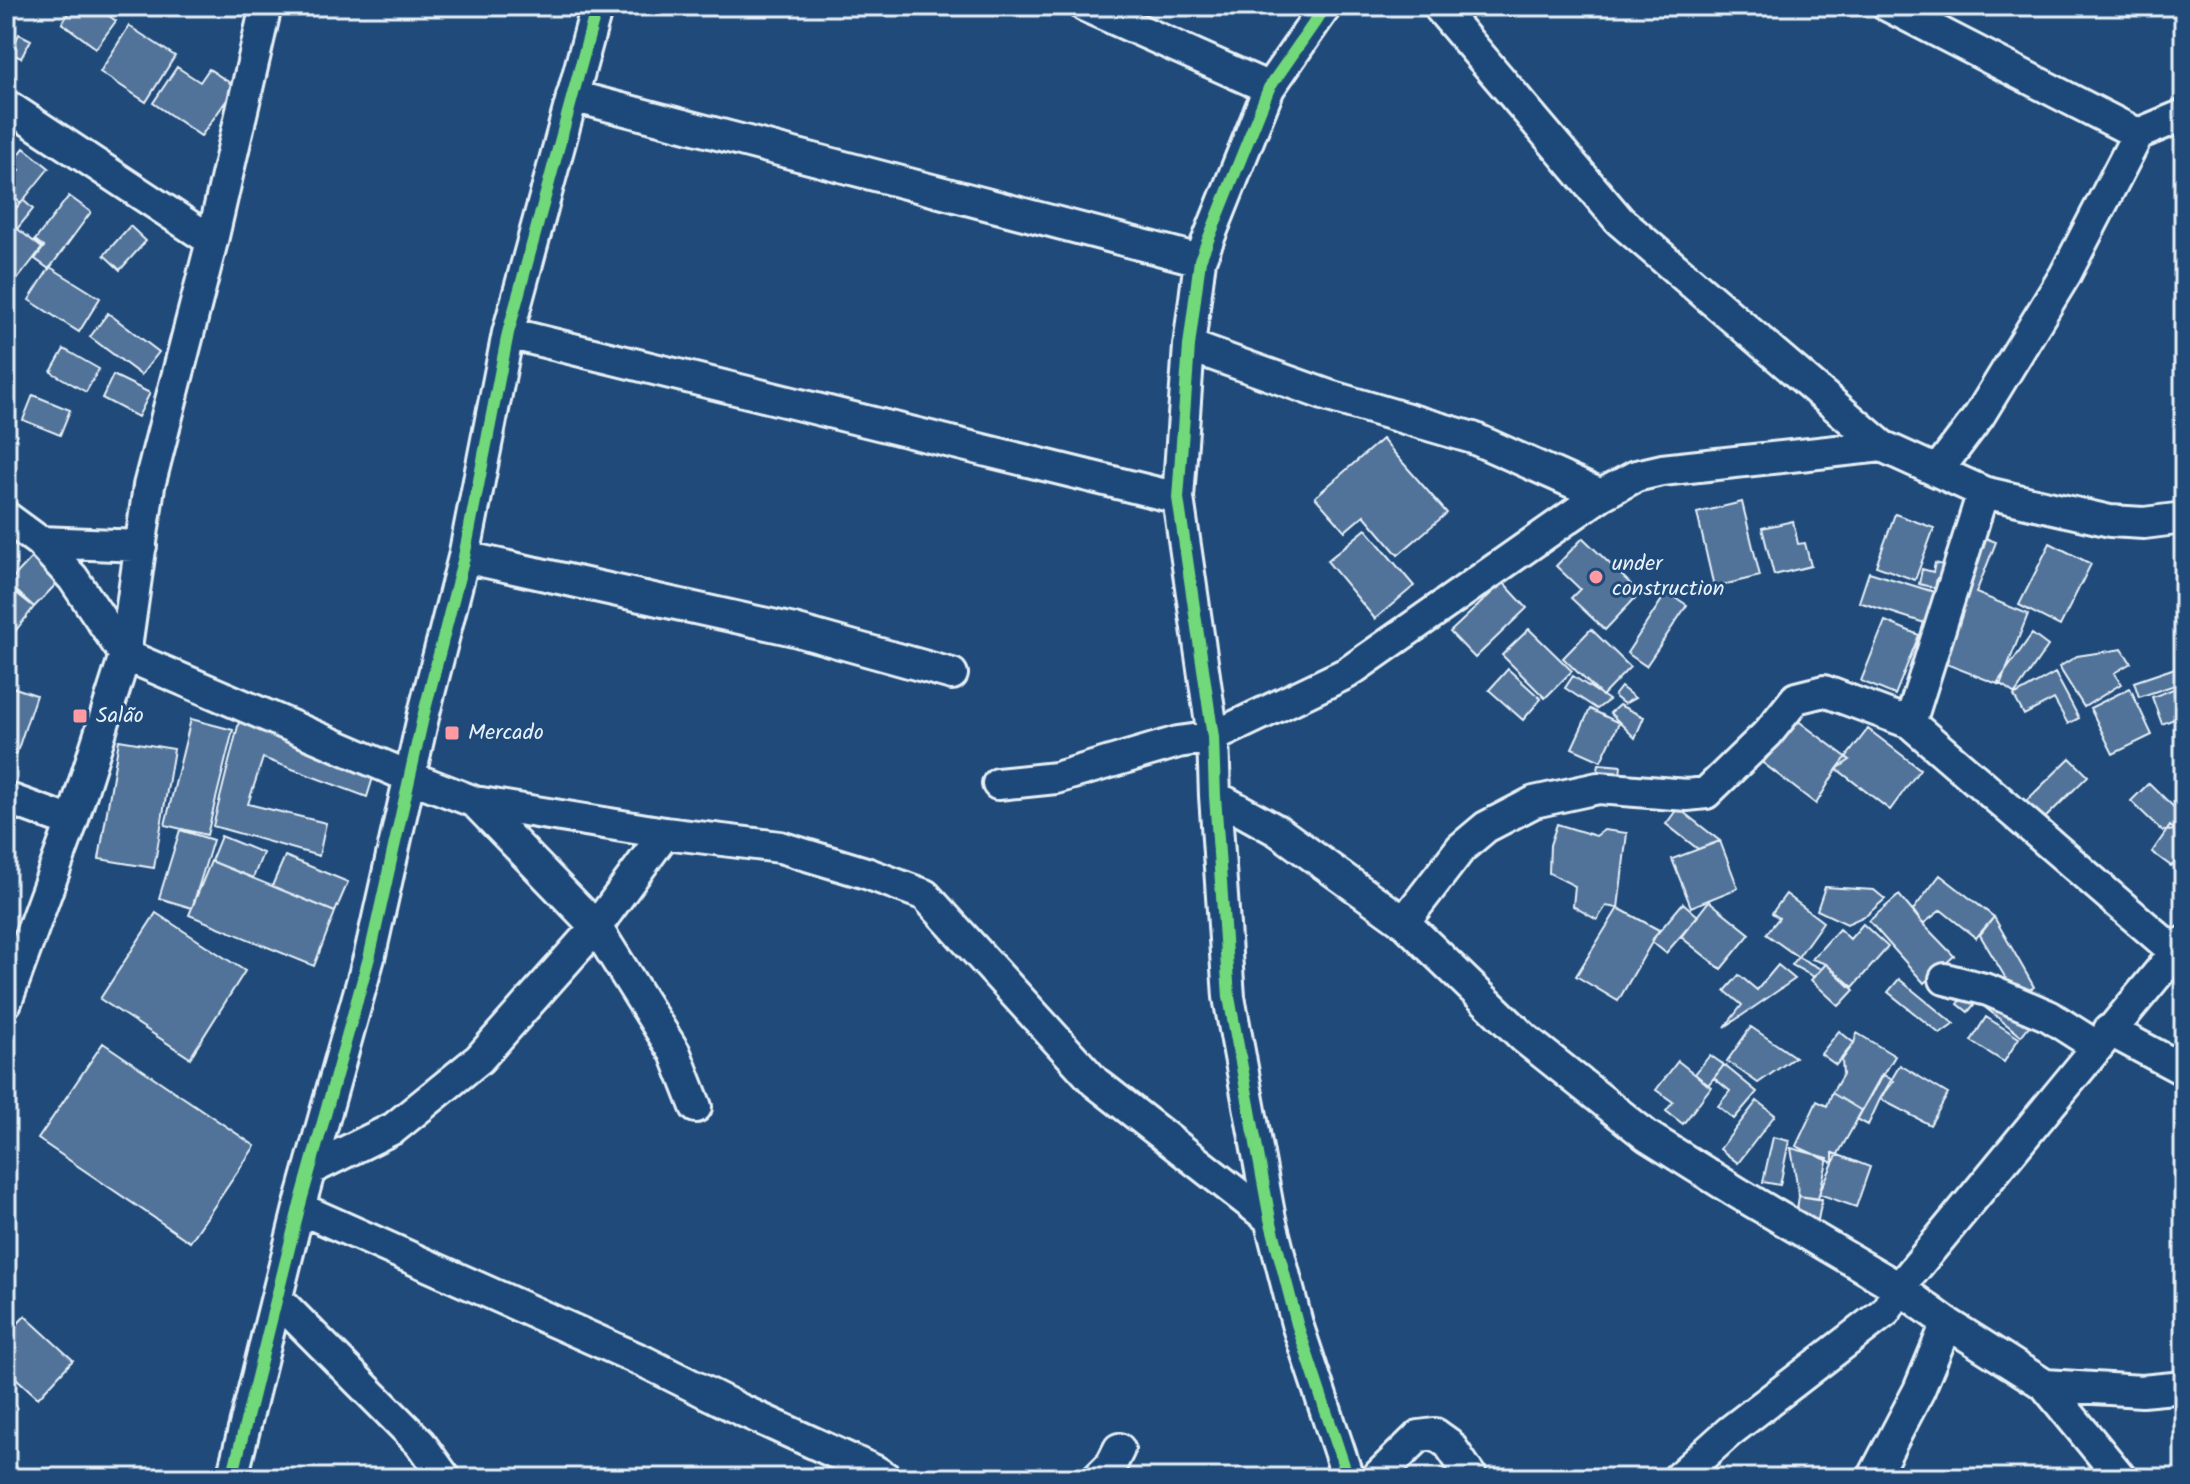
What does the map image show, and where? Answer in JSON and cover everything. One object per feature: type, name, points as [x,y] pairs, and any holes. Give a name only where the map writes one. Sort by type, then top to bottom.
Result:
[{"type":"street","points":[[6,1002],[72,822],[125,655],[149,486],[212,241],[266,6]]},
{"type":"street","points":[[232,1478],[299,1208],[370,954],[464,557],[508,333],[597,6]]},
{"type":"street","points":[[1085,6],[1269,88]]},
{"type":"street","points":[[1326,6],[1269,88],[1200,260],[1189,346],[1178,498],[1213,737],[1229,997],[1270,1219],[1297,1324],[1348,1478]]},
{"type":"street","points":[[1438,6],[1620,221],[1882,446],[1983,492],[2110,521],[2144,523],[2184,518]]},
{"type":"street","points":[[1888,6],[2138,134]]},
{"type":"street","points":[[572,96],[1200,260]]},
{"type":"street","points":[[6,105],[212,241]]},
{"type":"street","points":[[1938,470],[1979,416],[2065,275],[2138,134],[2184,115]]},
{"type":"street","points":[[508,333],[1178,498]]},
{"type":"street","points":[[1189,346],[1329,396],[1473,438],[1601,495]]},
{"type":"street","points":[[998,784],[1056,778],[1178,742],[1213,737],[1347,673],[1601,495],[1636,476],[1662,470],[1882,446]]},
{"type":"street","points":[[1910,723],[1983,492]]},
{"type":"street","points":[[6,517],[40,542],[73,578],[125,655],[410,777],[475,802],[665,833],[780,847],[925,895],[1095,1082],[1270,1219]]},
{"type":"street","points":[[40,542],[141,546]]},
{"type":"street","points":[[464,557],[794,630],[952,674]]},
{"type":"street","points":[[1404,922],[1461,848],[1486,827],[1534,802],[1598,788],[1687,795],[1706,793],[1768,733],[1796,698],[1824,691],[1910,723],[2180,947],[1899,1288],[1886,1311],[1729,1432],[1678,1478]]},
{"type":"street","points":[[1215,796],[1278,831],[1404,922],[1524,1038],[1647,1136],[1899,1288],[1947,1323],[2045,1385],[2121,1478]]},
{"type":"street","points":[[6,798],[72,822]]},
{"type":"street","points":[[475,802],[596,927],[675,1053],[696,1107]]},
{"type":"street","points":[[311,1169],[394,1128],[479,1059],[596,927],[665,833]]},
{"type":"street","points":[[1945,979],[1988,990],[2184,1070]]},
{"type":"street","points":[[299,1208],[645,1362],[886,1478]]},
{"type":"street","points":[[277,1299],[420,1443],[445,1478]]},
{"type":"street","points":[[1873,1478],[1919,1390],[1947,1323]]},
{"type":"street","points":[[2045,1385],[2142,1391],[2184,1387]]},
{"type":"street","points":[[1376,1478],[1419,1436],[1435,1434],[1449,1444],[1472,1478]]},
{"type":"street","points":[[1098,1478],[1111,1465],[1119,1449]]},
{"type":"building","points":[[74,6],[96,6],[116,21],[96,48],[62,23]]},
{"type":"building","points":[[129,26],[175,56],[146,102],[100,72]]},
{"type":"building","points":[[19,34],[31,40],[21,58],[10,53]]},
{"type":"building","points":[[177,67],[200,82],[209,69],[236,87],[201,136],[153,103]]},
{"type":"building","points":[[24,148],[49,168],[21,203],[6,192],[6,188],[20,170],[12,164]]},
{"type":"building","points":[[69,196],[91,212],[49,269],[35,259],[44,247],[35,240]]},
{"type":"building","points":[[23,200],[33,209],[17,229],[6,220]]},
{"type":"building","points":[[10,223],[42,248],[9,290],[6,287],[6,227]]},
{"type":"building","points":[[130,226],[146,241],[120,270],[104,255]]},
{"type":"building","points":[[50,267],[100,298],[79,332],[29,300]]},
{"type":"building","points":[[108,313],[159,352],[141,375],[90,337]]},
{"type":"building","points":[[64,349],[99,369],[86,392],[51,372]]},
{"type":"building","points":[[113,375],[150,393],[138,417],[102,398]]},
{"type":"building","points":[[33,395],[70,410],[60,435],[23,420]]},
{"type":"building","points":[[1382,439],[1447,513],[1398,555],[1364,515],[1345,531],[1315,497]]},
{"type":"building","points":[[1742,502],[1760,576],[1714,587],[1697,513]]},
{"type":"building","points":[[1895,514],[1934,528],[1915,580],[1876,566]]},
{"type":"building","points":[[1793,521],[1798,544],[1805,543],[1811,566],[1774,575],[1762,528]]},
{"type":"building","points":[[1366,529],[1414,586],[1375,619],[1327,561]]},
{"type":"building","points":[[1980,536],[1996,542],[1976,593],[2028,614],[2000,685],[1931,658]]},
{"type":"building","name":"under construction","points":[[1583,538],[1640,593],[1605,630],[1571,598],[1580,589],[1556,566]]},
{"type":"building","points":[[2050,543],[2091,564],[2060,626],[2019,605]]},
{"type":"building","points":[[37,552],[63,577],[34,607],[8,583]]},
{"type":"building","points":[[1935,563],[1950,567],[1947,577],[1937,578],[1935,588],[1919,584],[1922,569],[1933,572]]},
{"type":"building","points":[[1869,572],[1944,595],[1934,626],[1859,602]]},
{"type":"building","points":[[1503,582],[1527,608],[1475,658],[1450,632]]},
{"type":"building","points":[[6,585],[34,607],[6,643]]},
{"type":"building","points":[[1667,592],[1687,605],[1646,666],[1627,653]]},
{"type":"building","points":[[1885,621],[1919,635],[1895,695],[1861,681]]},
{"type":"building","points":[[1529,629],[1572,671],[1545,698],[1502,655]]},
{"type":"building","points":[[1591,629],[1630,667],[1602,696],[1563,658]]},
{"type":"building","points":[[2032,634],[2048,646],[2015,694],[1998,682]]},
{"type":"building","points":[[2122,649],[2131,663],[2114,673],[2121,684],[2084,707],[2059,667],[2077,656]]},
{"type":"building","points":[[2184,665],[2184,682],[2139,697],[2134,682]]},
{"type":"building","points":[[1508,669],[1541,699],[1523,720],[1489,690]]},
{"type":"building","points":[[2055,673],[2079,718],[2068,724],[2054,699],[2024,715],[2014,696]]},
{"type":"building","points":[[1573,676],[1609,700],[1597,709],[1565,688]]},
{"type":"building","points":[[6,685],[36,695],[16,755],[6,751]]},
{"type":"building","points":[[2184,685],[2184,715],[2162,724],[2152,697]]},
{"type":"building","points":[[1621,687],[1635,698],[1624,704],[1614,696]]},
{"type":"building","points":[[2130,688],[2152,735],[2113,754],[2090,708]]},
{"type":"building","points":[[1619,705],[1644,717],[1635,738],[1610,713]]},
{"type":"building","points":[[1590,709],[1619,723],[1601,761],[1572,748]]},
{"type":"building","points":[[240,718],[375,771],[367,797],[263,758],[248,804],[326,823],[319,856],[213,826]]},
{"type":"building","points":[[191,719],[233,730],[207,835],[165,825]]},
{"type":"building","points":[[1797,720],[1850,760],[1837,769],[1816,804],[1763,763]]},
{"type":"building","points":[[1868,729],[1920,769],[1890,810],[1837,769]]},
{"type":"building","points":[[119,740],[174,749],[154,868],[99,859]]},
{"type":"building","points":[[2070,758],[2088,776],[2040,823],[2022,805]]},
{"type":"building","points":[[1599,764],[1621,766],[1619,785],[1596,782]]},
{"type":"building","points":[[2149,783],[2184,817],[2182,830],[2162,831],[2131,801]]},
{"type":"building","points":[[1678,808],[1720,841],[1698,849],[1666,824]]},
{"type":"building","points":[[1557,824],[1596,836],[1604,830],[1627,833],[1618,908],[1606,906],[1597,920],[1573,906],[1575,886],[1549,873],[1550,845]]},
{"type":"building","points":[[2170,826],[2184,836],[2184,859],[2171,866],[2152,852]]},
{"type":"building","points":[[180,830],[213,840],[192,908],[159,898]]},
{"type":"building","points":[[221,836],[263,853],[253,878],[211,861]]},
{"type":"building","points":[[1720,841],[1738,888],[1691,907],[1672,859]]},
{"type":"building","points":[[285,856],[348,882],[335,912],[272,886]]},
{"type":"building","points":[[211,861],[335,912],[314,966],[189,915]]},
{"type":"building","points":[[1940,875],[1994,917],[1976,938],[1941,910],[1923,924],[1913,910]]},
{"type":"building","points":[[1825,887],[1874,890],[1885,899],[1867,915],[1847,924],[1817,910]]},
{"type":"building","points":[[1786,894],[1823,922],[1798,957],[1766,934],[1779,918],[1772,913]]},
{"type":"building","points":[[1899,895],[1954,956],[1924,983],[1869,921]]},
{"type":"building","points":[[1709,901],[1750,934],[1721,969],[1681,937]]},
{"type":"building","points":[[1683,903],[1698,916],[1666,953],[1651,941]]},
{"type":"building","points":[[1618,908],[1659,930],[1618,1001],[1576,976]]},
{"type":"building","points":[[156,913],[245,971],[190,1058],[100,999]]},
{"type":"building","points":[[1994,917],[2034,987],[2017,997],[1980,935]]},
{"type":"building","points":[[1863,924],[1888,947],[1853,987],[1826,964],[1812,959],[1839,929],[1850,939]]},
{"type":"building","points":[[1798,957],[1821,969],[1814,977],[1792,965]]},
{"type":"building","points":[[1826,964],[1854,990],[1839,1006],[1811,980]]},
{"type":"building","points":[[1778,965],[1795,979],[1725,1027],[1742,1005],[1725,991],[1739,975],[1757,990]]},
{"type":"building","points":[[1899,979],[1954,1024],[1940,1034],[1888,992]]},
{"type":"building","points":[[1971,987],[1986,992],[2029,1026],[2021,1036],[1977,1001],[1968,1012],[1958,1004]]},
{"type":"building","points":[[1986,1017],[2019,1038],[2004,1062],[1971,1041]]},
{"type":"building","points":[[1751,1027],[1795,1057],[1758,1083],[1727,1061]]},
{"type":"building","points":[[1839,1031],[1854,1043],[1836,1065],[1821,1054]]},
{"type":"building","points":[[1857,1033],[1895,1056],[1862,1111],[1832,1093],[1843,1074],[1842,1060]]},
{"type":"building","points":[[103,1043],[255,1146],[190,1242],[38,1139]]},
{"type":"building","points":[[1710,1055],[1724,1065],[1708,1085],[1695,1074]]},
{"type":"building","points":[[1678,1061],[1711,1087],[1683,1124],[1666,1111],[1673,1102],[1656,1090]]},
{"type":"building","points":[[1724,1065],[1757,1092],[1734,1119],[1718,1106],[1730,1091],[1714,1078]]},
{"type":"building","points":[[1900,1065],[1948,1094],[1930,1125],[1880,1099]]},
{"type":"building","points":[[1882,1074],[1894,1081],[1880,1099],[1868,1125],[1857,1119]]},
{"type":"building","points":[[1832,1093],[1862,1111],[1833,1163],[1796,1146],[1817,1101],[1827,1106]]},
{"type":"building","points":[[1757,1101],[1775,1115],[1738,1163],[1720,1149]]},
{"type":"building","points":[[1773,1137],[1789,1141],[1780,1185],[1763,1182]]},
{"type":"building","points":[[1791,1148],[1828,1158],[1818,1199],[1799,1196]]},
{"type":"building","points":[[1833,1153],[1870,1167],[1856,1207],[1819,1194],[1833,1163]]},
{"type":"building","points":[[1799,1196],[1822,1199],[1818,1220],[1796,1216]]},
{"type":"building","points":[[25,1316],[73,1360],[38,1398],[6,1369],[6,1336]]},
{"type":"cycle path","points":[[232,1478],[299,1208],[370,954],[424,713],[464,557],[508,333],[597,6]]},
{"type":"cycle path","points":[[1326,6],[1269,88],[1200,260],[1189,346],[1178,498],[1213,737],[1229,997],[1270,1219],[1297,1324],[1348,1478]]},
{"type":"place","name":"under construction","points":[[1596,577]]},
{"type":"place","name":"Salão","points":[[80,716]]},
{"type":"place","name":"Mercado","points":[[452,733]]}]
